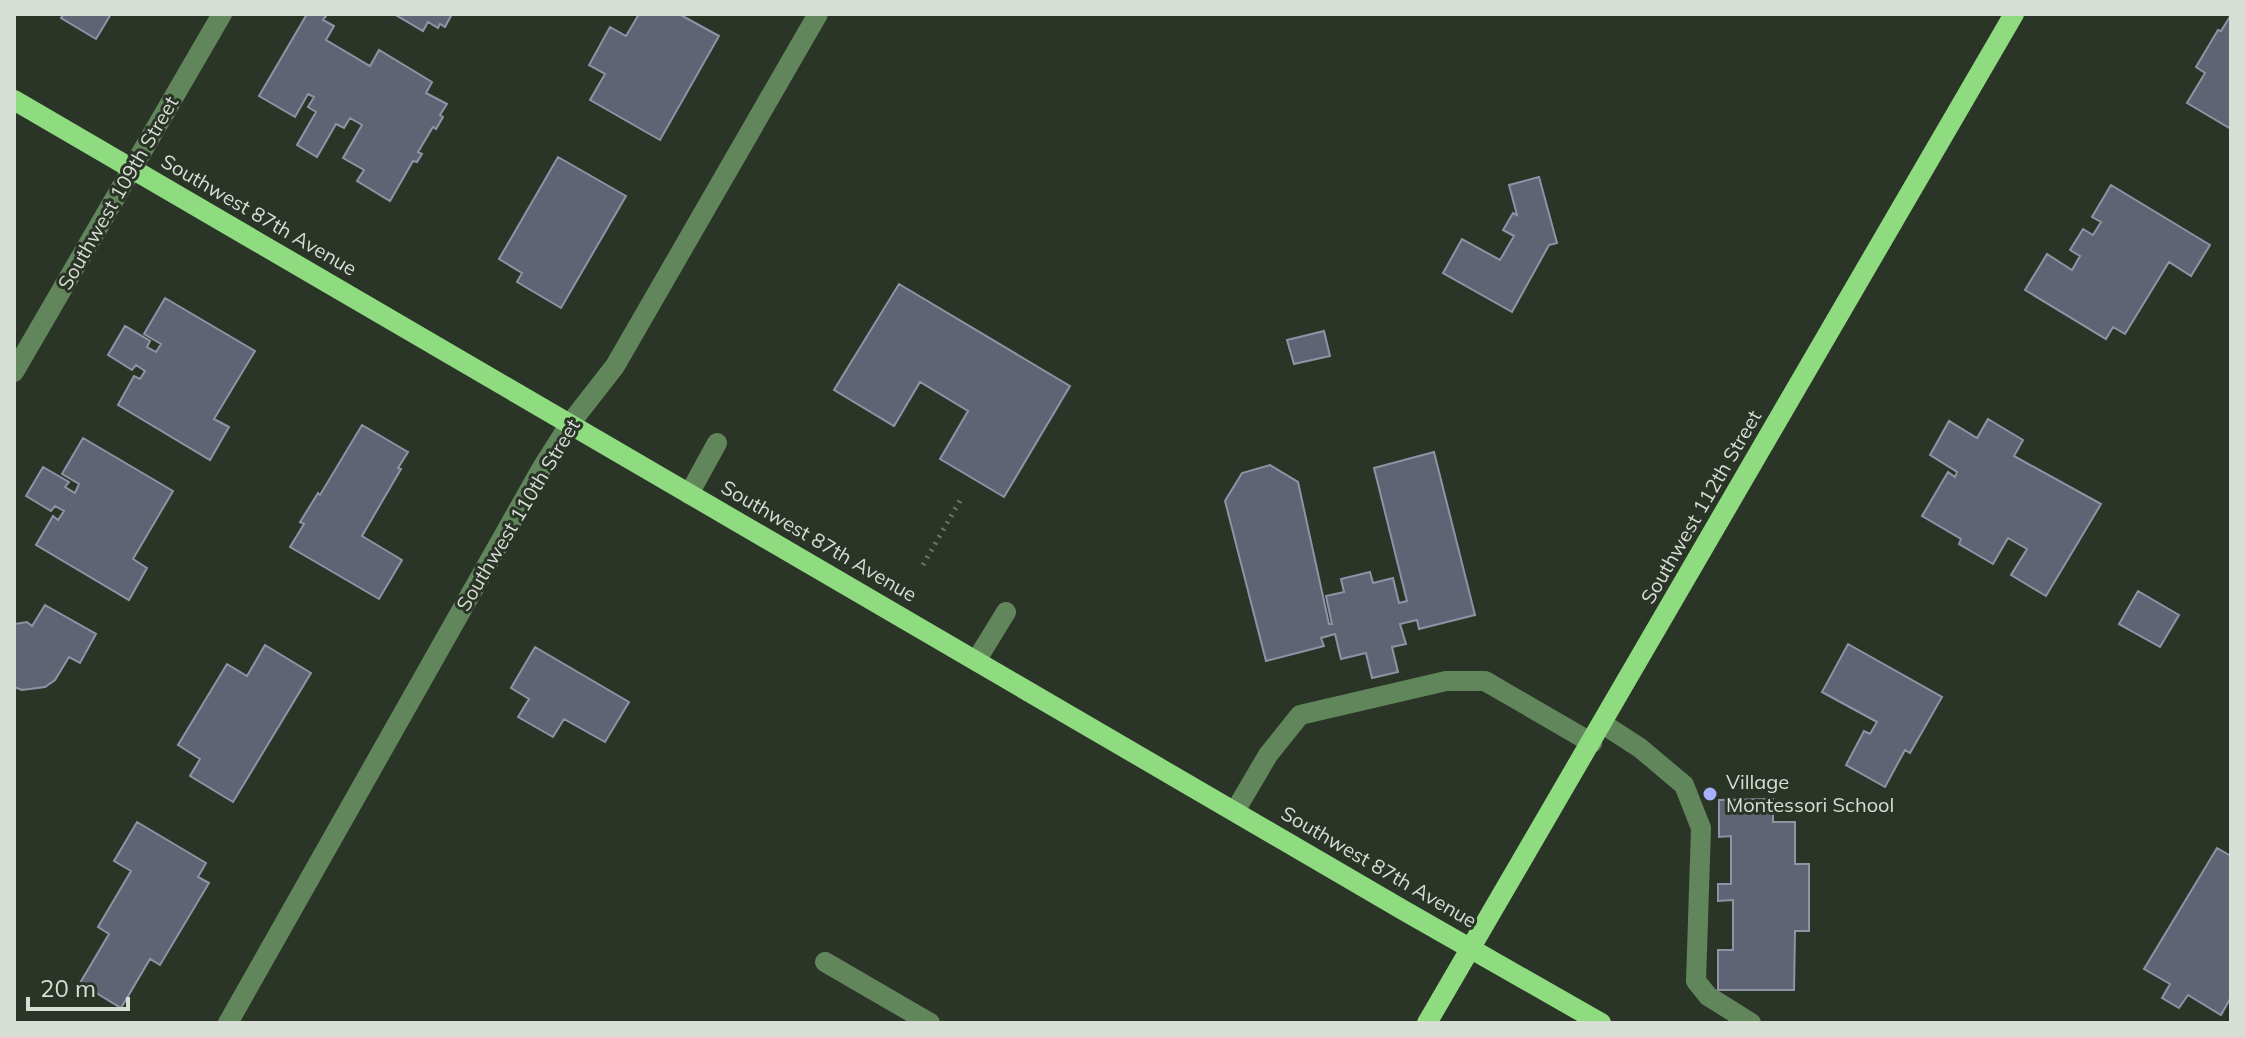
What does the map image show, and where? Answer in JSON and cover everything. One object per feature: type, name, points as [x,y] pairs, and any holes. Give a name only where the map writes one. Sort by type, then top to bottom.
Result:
[{"type":"main road","name":"Southwest 112th Street","points":[[1427,1023],[2014,14]]},
{"type":"main road","name":"Southwest 87th Avenue","points":[[14,100],[1601,1023]]},
{"type":"street","name":"Southwest 109th Street","points":[[14,372],[222,14]]},
{"type":"street","name":"Southwest 110th Street","points":[[228,1023],[543,466],[569,425],[615,366],[818,14]]},
{"type":"street","points":[[689,494],[717,443]]},
{"type":"street","points":[[976,661],[1006,612]]},
{"type":"street","points":[[1235,811],[1268,755],[1300,715],[1446,681],[1485,681],[1592,743]]},
{"type":"street","points":[[1603,724],[1640,748],[1684,785],[1701,828],[1696,981],[1708,996],[1751,1023]]},
{"type":"street","points":[[825,962],[930,1023]]},
{"type":"path","points":[[923,565],[962,497]]},
{"type":"building","points":[[64,14],[111,14],[96,39],[61,18]]},
{"type":"building","points":[[307,14],[323,14],[326,16],[323,20],[334,26],[326,40],[370,66],[379,50],[432,82],[426,93],[447,104],[436,129],[433,127],[418,152],[422,154],[417,162],[413,161],[390,201],[357,181],[364,170],[343,158],[362,125],[350,118],[344,128],[336,124],[317,157],[297,145],[316,112],[308,107],[314,97],[308,94],[295,117],[259,96]]},
{"type":"building","points":[[394,14],[452,14],[445,27],[440,24],[438,28],[428,22],[423,31]]},
{"type":"building","points":[[639,14],[679,14],[719,36],[660,140],[590,100],[605,74],[589,65],[610,27],[626,36]]},
{"type":"building","points":[[2231,15],[2231,129],[2187,103],[2205,73],[2196,67],[2218,30],[2221,31]]},
{"type":"building","points":[[558,157],[626,196],[561,308],[517,282],[522,273],[499,259]]},
{"type":"building","points":[[1539,177],[1557,243],[1549,245],[1512,312],[1443,273],[1462,239],[1500,260],[1514,236],[1503,230],[1513,213],[1517,215],[1509,185]]},
{"type":"building","points":[[2111,185],[2210,245],[2191,276],[2169,262],[2125,334],[2113,327],[2106,339],[2025,290],[2047,254],[2072,270],[2080,256],[2070,250],[2083,229],[2093,235],[2101,222],[2092,217]]},
{"type":"building","points":[[899,284],[1070,386],[1004,497],[940,459],[968,411],[920,382],[894,426],[834,390]]},
{"type":"building","points":[[165,298],[255,351],[214,419],[229,427],[210,460],[118,405],[134,376],[140,379],[145,371],[136,365],[132,370],[108,355],[125,326],[150,341],[147,347],[156,352],[161,344],[144,334]]},
{"type":"building","points":[[1324,331],[1330,356],[1294,364],[1287,340]]},
{"type":"building","points":[[1988,419],[2023,440],[2014,456],[2101,504],[2046,596],[2011,575],[2027,549],[2008,538],[1993,564],[1959,544],[1961,539],[1922,516],[1948,472],[1955,477],[1957,472],[1930,455],[1949,421],[1977,438]]},
{"type":"building","points":[[362,425],[408,452],[362,536],[402,560],[379,599],[290,547],[304,524],[300,522]]},
{"type":"building","points":[[83,438],[173,491],[133,559],[147,568],[129,600],[36,545],[53,516],[58,520],[64,511],[55,506],[51,511],[26,496],[43,467],[69,482],[65,487],[75,493],[79,484],[62,474]]},
{"type":"building","points":[[1434,452],[1475,615],[1419,629],[1417,620],[1400,624],[1406,644],[1392,647],[1398,672],[1372,678],[1366,653],[1341,659],[1335,634],[1321,638],[1324,646],[1266,661],[1225,501],[1242,473],[1270,465],[1298,482],[1329,624],[1332,624],[1326,596],[1344,592],[1341,579],[1370,572],[1373,583],[1393,578],[1399,603],[1407,601],[1374,468]]},
{"type":"building","points":[[2138,591],[2179,615],[2160,647],[2119,624]]},
{"type":"building","points":[[45,605],[96,634],[80,663],[69,657],[55,680],[45,687],[22,690],[14,687],[14,624],[27,622],[32,626]]},
{"type":"building","points":[[1848,644],[1942,697],[1910,753],[1905,750],[1885,787],[1846,765],[1864,731],[1870,734],[1877,722],[1822,692]]},
{"type":"building","points":[[265,645],[311,673],[233,802],[190,776],[200,759],[178,745],[227,664],[247,676]]},
{"type":"building","points":[[535,647],[629,702],[605,742],[564,719],[553,737],[518,717],[529,699],[511,688]]},
{"type":"building","points":[[1773,799],[1773,822],[1795,822],[1795,864],[1809,864],[1809,931],[1795,931],[1794,990],[1718,990],[1718,950],[1733,950],[1733,900],[1718,901],[1718,884],[1731,884],[1731,836],[1719,837],[1719,800]]},
{"type":"building","points":[[137,822],[206,863],[198,877],[209,883],[160,965],[150,959],[121,1008],[80,983],[109,934],[98,927],[131,871],[114,861]]},
{"type":"building","points":[[2217,848],[2231,856],[2231,997],[2221,1015],[2188,995],[2179,1008],[2162,998],[2170,984],[2144,969]]},
{"type":"place","name":"Village Montessori School","points":[[1710,794]]}]
